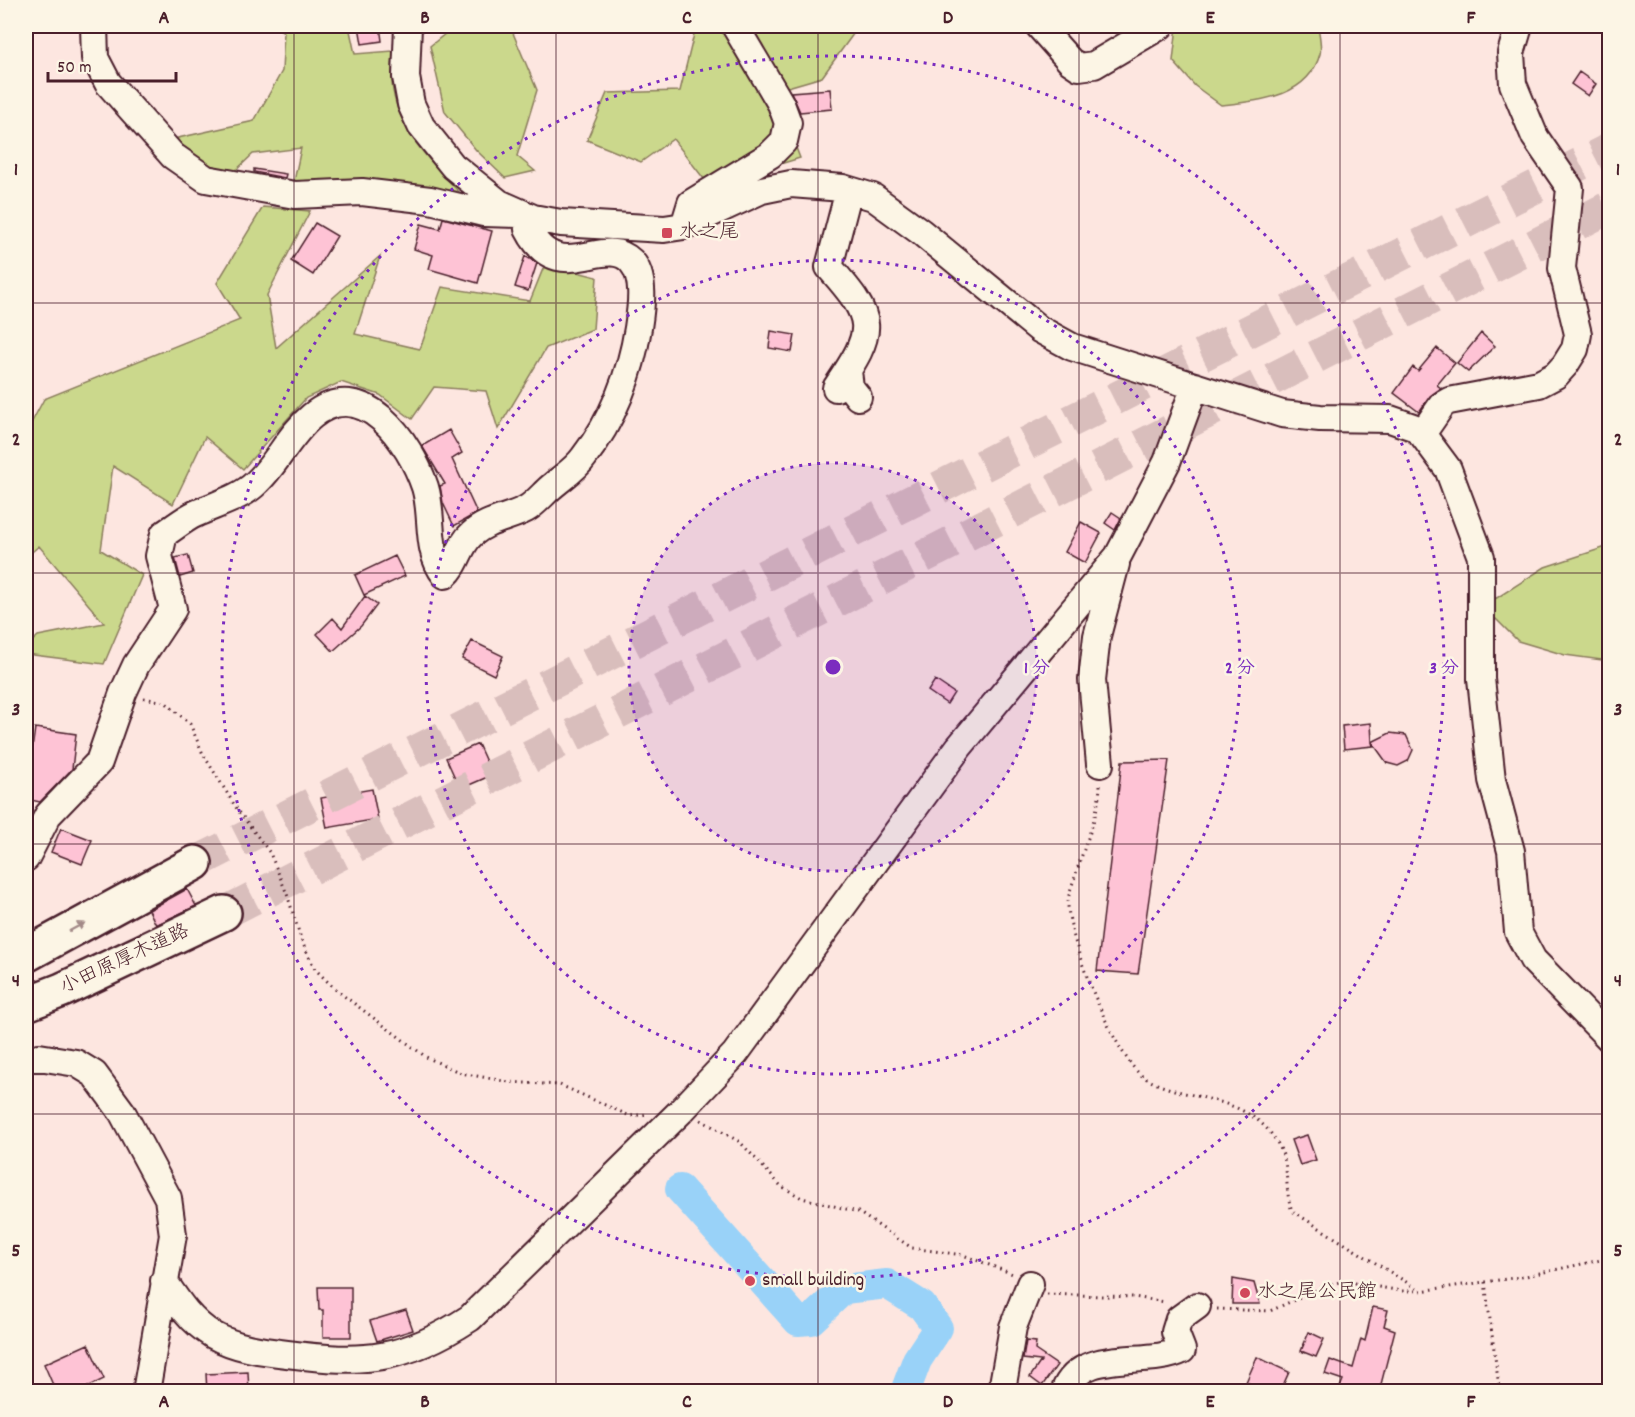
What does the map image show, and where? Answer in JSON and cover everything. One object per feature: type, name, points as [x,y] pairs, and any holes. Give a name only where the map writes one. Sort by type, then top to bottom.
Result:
[{"type":"highway","points":[[26,955],[195,863]]},
{"type":"highway","name":"小田原厚木道路","points":[[26,1004],[62,990],[224,914]]},
{"type":"street","points":[[94,26],[95,58],[108,83],[173,156],[206,179],[295,195],[362,192],[430,200],[484,213],[529,216],[622,228],[664,229],[684,226],[762,190],[791,184],[849,190],[873,197],[921,232],[1039,329],[1072,347],[1282,414],[1320,418],[1390,419],[1422,434],[1448,469],[1481,557],[1480,679],[1492,780],[1512,851],[1518,932],[1533,960],[1610,1038]]},
{"type":"street","points":[[408,26],[406,77],[411,104],[421,126],[453,166],[500,203],[529,216]]},
{"type":"street","points":[[684,226],[691,203],[770,155],[784,141],[788,123],[781,104],[735,26]]},
{"type":"street","points":[[1039,26],[1070,61],[1079,67],[1094,65],[1160,26]]},
{"type":"street","points":[[1422,434],[1442,405],[1449,401],[1539,384],[1556,375],[1575,349],[1578,333],[1562,268],[1570,188],[1535,137],[1513,84],[1511,53],[1519,26]]},
{"type":"street","points":[[847,385],[867,326],[856,298],[830,267],[849,190]]},
{"type":"street","points":[[26,858],[48,815],[99,762],[123,693],[136,665],[173,609],[159,556],[164,534],[192,515],[255,484],[310,418],[328,404],[349,402],[371,411],[389,423],[425,488],[435,562],[445,575],[453,568],[459,552],[472,534],[527,508],[584,459],[626,382],[640,318],[641,291],[637,271],[630,260],[618,253],[594,254],[570,259],[549,253],[536,245],[528,229],[529,216]]},
{"type":"street","points":[[165,1281],[189,1316],[211,1334],[236,1347],[329,1359],[359,1360],[390,1356],[444,1334],[470,1318],[681,1111],[735,1054],[959,747],[1118,556],[1167,462],[1195,386]]},
{"type":"street","points":[[1100,764],[1092,680],[1097,636],[1118,556]]},
{"type":"street","points":[[26,1059],[58,1059],[86,1068],[122,1112],[163,1185],[171,1210],[173,1235],[146,1392]]},
{"type":"street","points":[[1008,1385],[1013,1327],[1030,1284]]},
{"type":"street","points":[[1064,1392],[1075,1374],[1094,1363],[1170,1356],[1182,1350],[1175,1332],[1179,1319],[1197,1306]]},
{"type":"path","points":[[123,693],[165,702],[190,724],[211,768],[270,853],[287,894],[302,942],[315,969],[336,990],[380,1025],[426,1057],[461,1073],[509,1082],[560,1086],[630,1116],[681,1111],[740,1142],[781,1186],[802,1198],[858,1212],[912,1248],[963,1255],[985,1262],[1006,1270],[1046,1294],[1133,1297],[1236,1312],[1270,1311],[1328,1285],[1344,1281],[1420,1292],[1576,1267],[1610,1258]]},
{"type":"path","points":[[1100,764],[1100,790],[1067,902],[1075,945],[1111,1032],[1132,1068],[1145,1078],[1168,1088],[1234,1107],[1254,1117],[1282,1150],[1288,1165],[1288,1199],[1292,1211],[1420,1292]]},
{"type":"path","points":[[1485,1281],[1499,1387],[1506,1392]]},
{"type":"green space","points":[[274,26],[349,26],[355,54],[393,51],[392,83],[401,116],[418,146],[465,198],[293,186],[301,148],[253,154],[230,176],[204,170],[169,140],[254,121],[282,71],[284,32]]},
{"type":"green space","points":[[450,26],[510,26],[537,90],[517,156],[535,171],[505,178],[476,150],[445,112],[430,46],[451,29]]},
{"type":"green space","points":[[696,26],[859,26],[822,77],[774,91],[800,158],[757,171],[715,193],[673,139],[641,162],[587,140],[607,93],[680,91]]},
{"type":"green space","points":[[1177,26],[1318,26],[1320,54],[1314,69],[1305,80],[1293,88],[1265,99],[1221,105],[1195,86],[1173,61]]},
{"type":"green space","points":[[263,207],[310,211],[267,295],[276,348],[380,256],[355,334],[420,349],[442,287],[530,301],[545,264],[597,277],[593,329],[546,348],[498,429],[486,391],[434,387],[412,419],[380,395],[341,382],[306,398],[243,469],[205,437],[173,504],[113,466],[101,550],[142,575],[104,664],[26,654],[26,647],[38,636],[104,623],[39,546],[26,557],[26,433],[44,399],[240,320],[217,283]]},
{"type":"green space","points":[[1609,546],[1609,661],[1565,655],[1518,641],[1491,614],[1495,599],[1545,567]]},
{"type":"building","points":[[359,26],[380,26],[382,41],[362,44]]},
{"type":"building","points":[[1579,72],[1596,84],[1588,96],[1571,84]]},
{"type":"building","points":[[830,89],[832,109],[800,112],[791,92]]},
{"type":"building","points":[[254,169],[286,174],[285,178],[254,172]]},
{"type":"building","points":[[443,218],[492,231],[478,283],[429,269],[433,255],[414,249],[421,224],[440,229]]},
{"type":"building","points":[[315,223],[337,236],[313,275],[291,261]]},
{"type":"building","points":[[525,256],[537,263],[528,291],[515,287]]},
{"type":"building","points":[[771,331],[795,335],[792,352],[769,348]]},
{"type":"building","points":[[1481,333],[1495,346],[1468,372],[1457,363]]},
{"type":"building","points":[[1437,348],[1455,363],[1437,385],[1441,388],[1430,396],[1419,412],[1394,393],[1413,367],[1418,371]]},
{"type":"building","points":[[449,430],[462,453],[452,459],[477,513],[454,526],[443,503],[440,486],[445,484],[422,446]]},
{"type":"building","points":[[1112,512],[1121,518],[1115,530],[1105,523]]},
{"type":"building","points":[[1081,522],[1101,533],[1085,563],[1065,552]]},
{"type":"building","points":[[188,555],[193,573],[180,577],[175,558]]},
{"type":"building","points":[[395,556],[405,576],[364,595],[355,575]]},
{"type":"building","points":[[365,596],[377,605],[361,626],[333,651],[317,634],[333,618],[342,628]]},
{"type":"building","points":[[472,641],[503,656],[494,675],[462,659]]},
{"type":"building","points":[[935,680],[954,693],[947,704],[928,691]]},
{"type":"building","points":[[1371,723],[1373,746],[1344,749],[1342,726]]},
{"type":"building","points":[[35,728],[76,734],[72,769],[40,802],[26,799],[26,771],[29,771]]},
{"type":"building","points":[[1390,733],[1406,735],[1413,750],[1408,761],[1398,766],[1387,763],[1372,742]]},
{"type":"building","points":[[478,744],[492,775],[460,789],[446,758]]},
{"type":"building","points":[[1169,760],[1138,974],[1097,971],[1122,761]]},
{"type":"building","points":[[372,789],[378,819],[327,828],[321,798]]},
{"type":"building","points":[[61,828],[92,840],[82,864],[51,852]]},
{"type":"building","points":[[187,889],[196,906],[156,925],[149,910]]},
{"type":"building","points":[[1307,1135],[1316,1160],[1300,1165],[1291,1140]]},
{"type":"building","name":"水之尾公民館","points":[[1233,1279],[1254,1283],[1260,1304],[1232,1304]]},
{"type":"building","points":[[318,1287],[351,1287],[351,1337],[323,1337],[323,1310],[319,1310]]},
{"type":"building","points":[[1373,1307],[1388,1310],[1384,1326],[1395,1330],[1379,1392],[1338,1392],[1343,1380],[1325,1374],[1330,1360],[1353,1368],[1361,1339],[1365,1341]]},
{"type":"building","points":[[406,1310],[413,1330],[377,1341],[370,1321]]},
{"type":"building","points":[[1309,1332],[1324,1339],[1316,1357],[1301,1351]]},
{"type":"building","points":[[1026,1341],[1036,1342],[1035,1350],[1057,1365],[1042,1386],[1030,1377],[1041,1361],[1023,1359]]},
{"type":"building","points":[[88,1344],[104,1379],[77,1392],[56,1392],[44,1364]]},
{"type":"building","points":[[1257,1357],[1289,1372],[1280,1392],[1268,1392],[1246,1382]]},
{"type":"building","points":[[248,1372],[249,1392],[207,1392],[206,1374]]},
{"type":"waterway","points":[[680,1189],[798,1321],[811,1320],[844,1289],[887,1284],[922,1306],[938,1328],[917,1360],[905,1392]]},
{"type":"tunnel","points":[[195,863],[1610,149]]},
{"type":"tunnel","points":[[224,913],[1610,207]]},
{"type":"place","name":"水之尾","points":[[667,233]]},
{"type":"place","name":"small building","points":[[750,1281]]},
{"type":"place","name":"水之尾公民館","points":[[1245,1293]]}]
